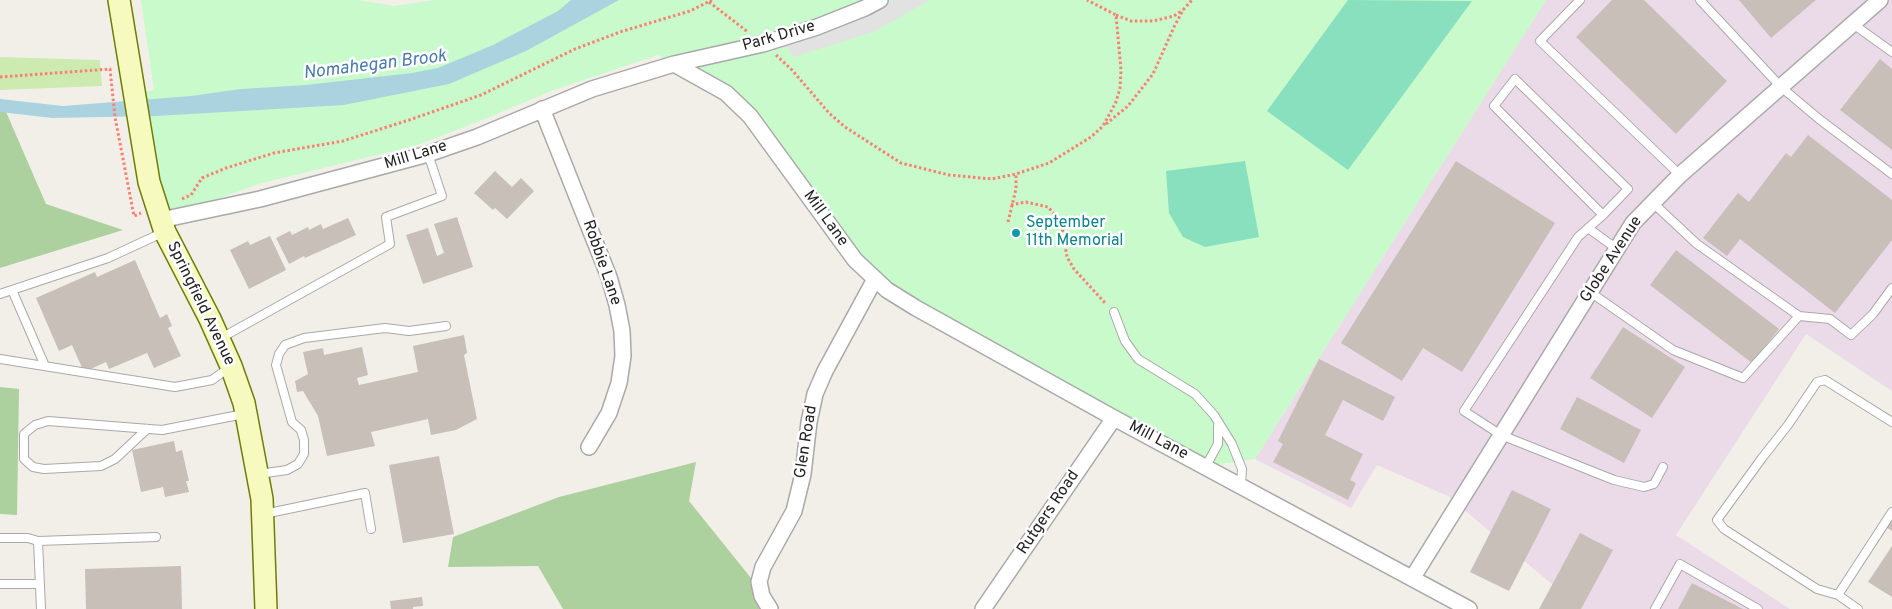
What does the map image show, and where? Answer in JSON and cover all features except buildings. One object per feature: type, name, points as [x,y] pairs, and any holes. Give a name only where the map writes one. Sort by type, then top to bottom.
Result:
[{"type":"main road","name":"Springfield Avenue","points":[[119,0],[148,182],[163,226],[219,339],[244,403],[262,514],[266,609]]},
{"type":"street","name":"Park Drive","points":[[674,64],[763,44],[817,27],[880,0]]},
{"type":"street","name":"Globe Avenue","points":[[1413,577],[1633,223],[1680,175],[1880,0]]},
{"type":"street","name":"Mill Lane","points":[[163,226],[428,154],[477,137],[592,88],[674,64],[726,93],[750,116],[855,260],[887,290],[1114,418],[1413,577],[1469,609]]},
{"type":"street","name":"Robbie Lane","points":[[542,109],[609,277],[618,304],[622,331],[623,356],[619,383],[609,413],[589,446]]},
{"type":"street","name":"Glen Road","points":[[770,609],[762,596],[759,582],[763,567],[794,511],[803,474],[809,422],[815,394],[825,371],[875,279]]},
{"type":"street","name":"Rutgers Road","points":[[990,607],[1114,418]]},
{"type":"lane","points":[[1580,0],[1540,41],[1680,175]]},
{"type":"lane","points":[[1700,0],[1781,87],[1819,119],[1892,174]]},
{"type":"lane","points":[[1853,24],[1892,52]]},
{"type":"lane","points":[[1603,215],[1494,106],[1515,79],[1628,188],[1603,215],[1578,237],[1464,411],[1501,435],[1614,480],[1644,487],[1654,484],[1663,467]]},
{"type":"lane","points":[[219,339],[390,244],[386,217],[442,196],[428,154]]},
{"type":"lane","points":[[1652,202],[1697,244],[1799,316],[1830,319],[1851,335],[1873,314],[1892,288]]},
{"type":"lane","points":[[0,294],[108,258],[163,226]]},
{"type":"lane","points":[[1588,228],[1617,249]]},
{"type":"lane","points":[[12,290],[45,366]]},
{"type":"lane","points":[[1590,292],[1673,350],[1743,378],[1799,316]]},
{"type":"lane","points":[[1114,312],[1125,341],[1138,359],[1195,394],[1214,415],[1232,444],[1242,469],[1241,485]]},
{"type":"lane","points":[[257,474],[287,470],[298,464],[304,454],[302,430],[292,422],[276,365],[279,354],[285,345],[304,338],[367,330],[384,328],[409,331],[446,326]]},
{"type":"lane","points":[[0,358],[175,387],[212,380],[231,366]]},
{"type":"lane","points":[[1858,609],[1838,595],[1817,588],[1724,529],[1718,520],[1788,425],[1816,382],[1825,380],[1892,422]]},
{"type":"lane","points":[[147,430],[115,459],[101,466],[44,469],[33,467],[24,459],[24,434],[35,425],[48,421],[147,430],[174,429],[246,414]]},
{"type":"lane","points":[[1206,466],[1218,444],[1218,424]]},
{"type":"lane","points":[[262,514],[364,493],[371,528]]},
{"type":"lane","points":[[1838,595],[1892,512]]},
{"type":"lane","points":[[0,538],[28,538],[38,541],[156,537]]},
{"type":"lane","points":[[38,541],[41,609]]},
{"type":"lane","points":[[1655,609],[1680,564],[1758,609]]},
{"type":"lane","points":[[0,584],[40,584]]},
{"type":"path","points":[[1087,0],[1131,21],[1153,21],[1174,16],[1192,0]]},
{"type":"path","points":[[192,195],[202,178],[226,168],[274,154],[343,141],[409,120],[481,95],[575,49],[620,32],[690,11],[711,1],[792,70],[829,113],[845,127],[900,163],[948,174],[992,179],[1016,174],[1049,163],[1090,137],[1128,106],[1153,74],[1183,10]]},
{"type":"path","points":[[1104,126],[1116,102],[1120,88],[1121,70],[1116,15]]},
{"type":"path","points":[[0,76],[110,70],[112,94],[134,216]]},
{"type":"path","points":[[1008,222],[1016,189],[1016,174]]},
{"type":"path","points":[[1011,205],[1026,202],[1048,207],[1057,217],[1062,227],[1067,257],[1074,269],[1114,312]]},
{"type":"shaded area","points":[[894,0],[930,0],[873,32],[793,57],[785,44],[866,16]]},
{"type":"shaded area","points":[[1546,0],[1892,0],[1892,391],[1806,334],[1676,535],[1790,609],[1581,609],[1448,496],[1377,465],[1351,508],[1255,459]]},
{"type":"green space","points":[[141,0],[358,0],[394,6],[434,0],[1546,0],[1255,459],[1206,466],[887,290],[750,116],[658,55],[551,91],[418,145],[258,184],[161,220],[133,94],[154,90]]},
{"type":"green space","points":[[1348,0],[1472,1],[1348,170],[1267,111]]},
{"type":"green space","points":[[0,57],[100,60],[102,86],[0,90]]},
{"type":"green space","points":[[0,98],[46,204],[123,230],[0,268]]},
{"type":"green space","points":[[1245,161],[1259,237],[1205,247],[1183,237],[1169,213],[1166,171]]},
{"type":"green space","points":[[0,387],[19,389],[17,515],[0,514]]},
{"type":"green space","points":[[696,462],[689,501],[776,609],[563,609],[538,566],[448,567],[453,537],[559,497]]},
{"type":"water","points":[[571,0],[619,0],[526,51],[449,84],[344,105],[156,116],[52,118],[0,112],[0,99],[63,106],[191,96],[241,89],[306,85],[412,73],[438,68],[493,45],[558,11]]},
{"type":"place","name":"September 11th Memorial","points":[[1016,233]]},
{"type":"water label","name":"Nomahegan Brook","points":[[375,66]]}]
